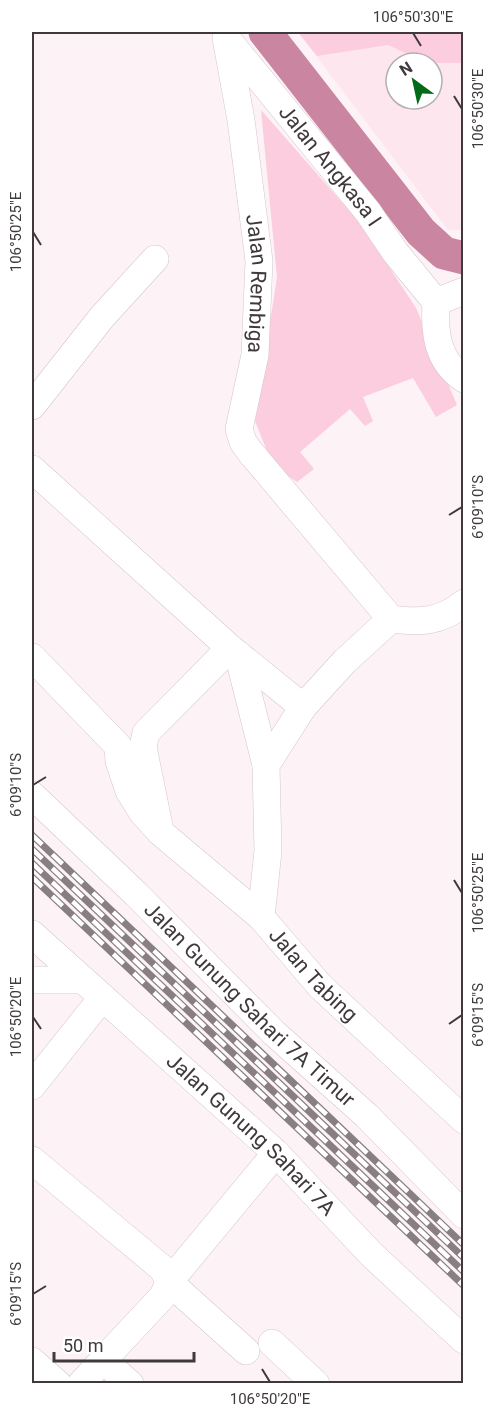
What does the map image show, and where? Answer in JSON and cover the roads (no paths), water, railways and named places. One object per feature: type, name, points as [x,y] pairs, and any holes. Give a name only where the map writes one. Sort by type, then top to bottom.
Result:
[{"type":"street","name":"Jalan Angkasa I","points":[[224,35],[368,212],[395,252],[436,302]]},
{"type":"street","name":"Jalan Rembiga","points":[[224,35],[246,154],[260,290],[255,355],[239,429],[243,442],[251,453],[391,619]]},
{"type":"street","points":[[32,406],[126,288],[156,259]]},
{"type":"street","points":[[464,291],[436,302],[439,351],[464,379]]},
{"type":"street","points":[[32,469],[234,651],[303,707]]},
{"type":"street","points":[[266,765],[303,707],[345,662],[391,619],[428,620],[447,616],[464,603]]},
{"type":"street","points":[[32,657],[131,746],[234,651]]},
{"type":"street","points":[[234,651],[266,765],[268,851],[261,917]]},
{"type":"street","name":"Jalan Tabing","points":[[131,746],[160,832],[261,917],[320,986],[464,1120]]},
{"type":"street","name":"Jalan Gunung Sahari 7A Timur","points":[[32,795],[136,894],[274,1032],[367,1116],[464,1215]]},
{"type":"street","name":"Jalan Gunung Sahari 7A","points":[[32,934],[276,1153],[372,1255],[464,1340]]},
{"type":"street","points":[[32,981],[81,980]]},
{"type":"street","points":[[32,1086],[102,998]]},
{"type":"street","points":[[81,1383],[163,1296],[169,1282],[276,1153]]},
{"type":"street","points":[[32,1160],[162,1269],[169,1282],[246,1351]]},
{"type":"street","points":[[272,1343],[316,1383]]},
{"type":"street","points":[[103,1360],[130,1383]]},
{"type":"street","points":[[32,1361],[58,1383]]},
{"type":"waterway","points":[[265,32],[421,232],[444,253],[464,258]]},
{"type":"railway","points":[[32,835],[464,1245]]},
{"type":"railway","points":[[32,849],[464,1258]]},
{"type":"railway","points":[[32,863],[464,1272]]},
{"type":"railway","points":[[32,877],[464,1286]]}]
